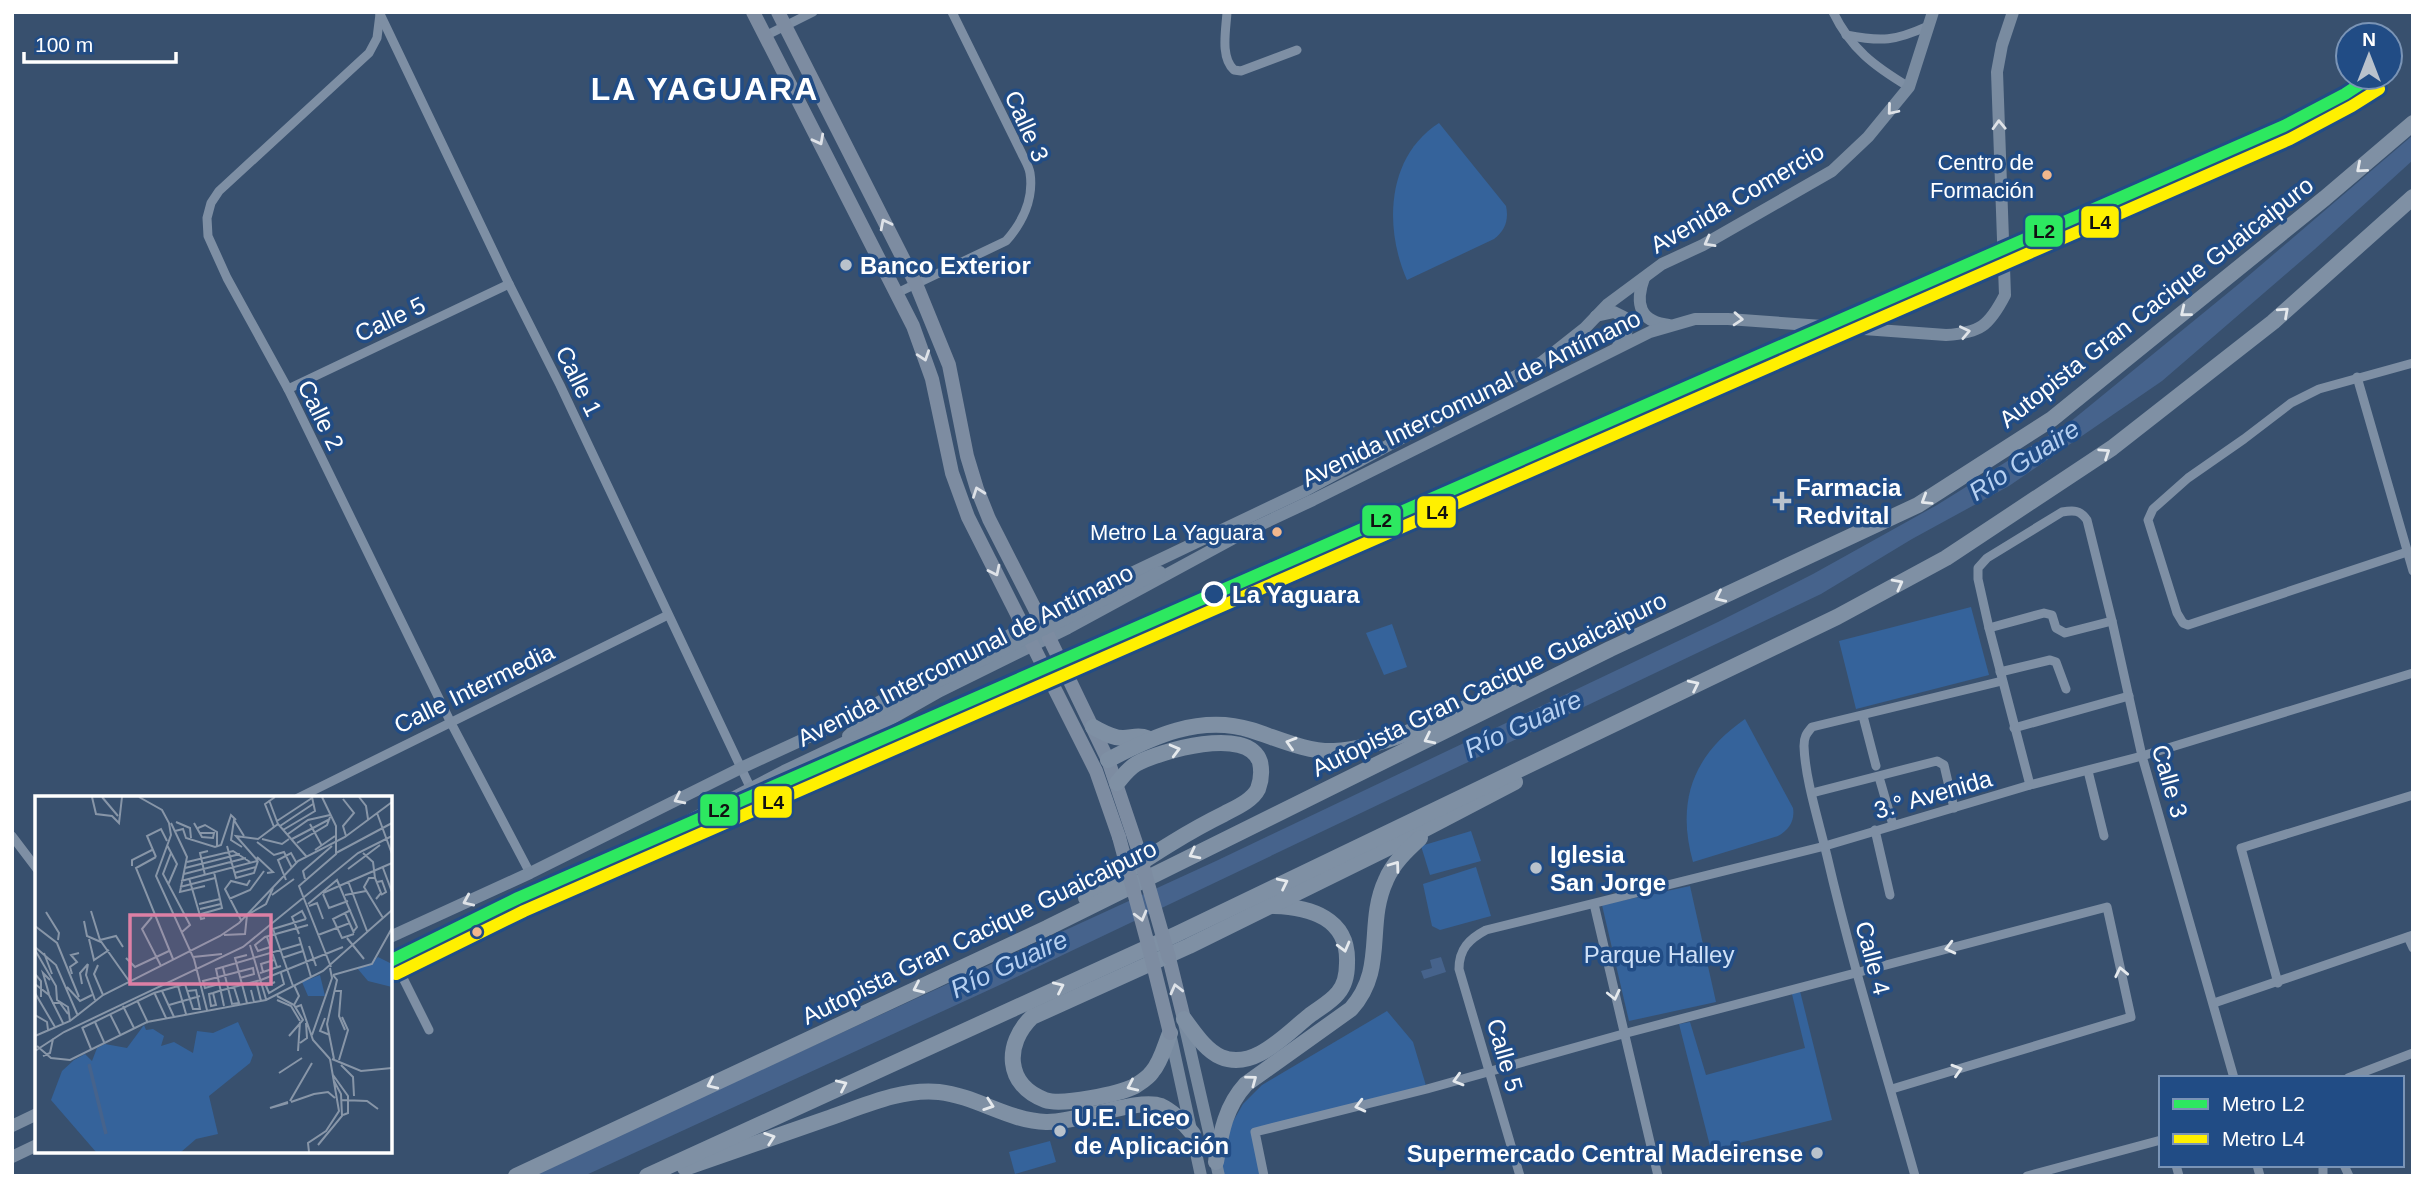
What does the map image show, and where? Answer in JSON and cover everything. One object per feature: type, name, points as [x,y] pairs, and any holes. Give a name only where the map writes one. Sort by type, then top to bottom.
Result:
[{"type":"highway","name":"Autopista Gran Cacique Guaicaipuro","points":[[516,1176],[1047,928],[1578,665],[1918,505],[2040,426],[2326,198],[2413,124]]},
{"type":"highway","points":[[647,1176],[1177,934],[1837,617],[1946,558],[2112,449],[2273,322],[2413,197]]},
{"type":"highway","points":[[1102,766],[1150,739],[1179,729],[1207,725],[1248,729],[1299,746],[1329,751],[1355,749],[1404,733],[1543,673],[1578,665]]},
{"type":"highway","points":[[1170,1033],[1155,1070],[1133,1087],[1065,1102],[1047,1101],[1023,1086],[1016,1075],[1012,1060],[1014,1044],[1021,1027],[1032,1017],[1189,946],[1436,823],[1563,757],[1633,715]]},
{"type":"highway","points":[[1093,727],[1121,738],[1140,735],[1150,739]]},
{"type":"highway","points":[[1047,928],[1068,910],[1168,844],[1249,799],[1258,788],[1261,768],[1256,755],[1247,748],[1229,743],[1199,745],[1165,752],[1146,760],[1134,766],[1117,783]]},
{"type":"highway","points":[[1217,1169],[1222,1127],[1235,1095],[1246,1084],[1351,1009],[1364,995],[1375,949],[1379,900],[1386,879],[1396,862],[1436,823]]},
{"type":"highway","points":[[1177,934],[1199,930],[1269,906],[1308,909],[1324,916],[1337,928],[1345,943],[1348,957],[1347,975],[1339,993],[1264,1051],[1242,1059],[1222,1057],[1212,1051],[1184,1019]]},
{"type":"highway","points":[[659,1176],[873,1102],[920,1092],[961,1096],[1030,1121],[1048,1122],[1086,1118],[1149,1103],[1172,1113],[1193,1134]]},
{"type":"main road","points":[[753,12],[913,326],[932,379],[952,474],[968,517],[1023,627],[1102,766],[1117,783],[1149,948],[1201,1176]]},
{"type":"main road","points":[[778,12],[916,284],[949,365],[967,456],[977,489],[989,519],[1093,727],[1102,766],[1184,1019],[1217,1169]]},
{"type":"main road","name":"Avenida Comercio","points":[[1644,278],[1662,264],[1703,245],[1832,171],[1868,137],[1909,87],[1933,12]]},
{"type":"main road","name":"Avenida Intercomunal de Antímano","points":[[392,936],[530,873],[828,728],[1023,627],[1243,526],[1313,500],[1617,346],[1671,325],[1695,319],[1728,318],[1946,335],[1968,333],[1982,327],[2005,295],[1997,72],[2002,45],[2013,12]]},
{"type":"main road","points":[[1644,278],[1639,296],[1642,312],[1658,323],[1671,325]]},
{"type":"main road","name":"Avenida Intercomunal de Antímano","points":[[392,959],[580,876],[1049,638],[1306,490],[1542,362],[1586,328],[1616,297],[1644,278]]},
{"type":"main road","points":[[1596,316],[1614,312],[1623,317],[1627,329],[1625,338],[1617,346]]},
{"type":"main road","points":[[838,746],[859,726],[921,690],[1160,572],[1243,526]]},
{"type":"main road","points":[[828,728],[921,690]]},
{"type":"main road","points":[[12,1126],[35,1115]]},
{"type":"main road","points":[[12,1157],[35,1145]]},
{"type":"street","points":[[765,36],[813,12]]},
{"type":"street","name":"Calle 3","points":[[897,293],[1006,241],[1018,228],[1026,212],[1030,173],[952,12]]},
{"type":"street","points":[[1227,12],[1226,56],[1228,65],[1234,70],[1241,71],[1297,50]]},
{"type":"street","points":[[1833,12],[1844,35],[1881,70],[1909,87]]},
{"type":"street","name":"Calle 1","points":[[380,13],[509,284],[560,384],[751,789]]},
{"type":"street","name":"Calle 2","points":[[380,13],[377,38],[369,54],[219,191],[207,218],[208,236],[227,278],[288,389],[450,721],[530,873]]},
{"type":"street","points":[[1844,35],[1882,41],[1928,26]]},
{"type":"street","name":"Calle 5","points":[[288,389],[509,284]]},
{"type":"street","points":[[2407,552],[2188,625],[2183,623],[2177,613],[2148,520],[2153,509],[2188,478],[2291,403],[2319,389],[2413,363]]},
{"type":"street","points":[[2357,377],[2413,571]]},
{"type":"street","name":"Calle 3","points":[[1989,628],[1978,579],[1981,562],[2062,512],[2073,510],[2082,513],[2087,520],[2112,621],[2142,757],[2233,1076]]},
{"type":"street","points":[[2029,785],[1989,628],[2044,613],[2052,615],[2056,628],[2065,633],[2112,621]]},
{"type":"street","name":"Calle Intermedia","points":[[318,793],[450,721],[668,615]]},
{"type":"street","points":[[1875,766],[1863,716],[2001,677],[2050,660],[2056,662],[2066,690]]},
{"type":"street","name":"3.° Avenida","points":[[1465,945],[1486,930],[1825,846],[2029,785],[2142,757],[2413,673]]},
{"type":"street","points":[[2014,729],[2129,696]]},
{"type":"street","name":"Calle 4","points":[[1863,716],[1812,727],[1804,736],[1804,748],[1812,793],[1855,973],[1892,1089],[1915,1176]]},
{"type":"street","points":[[1812,793],[1941,762],[1954,808]]},
{"type":"street","points":[[2088,771],[2104,836]]},
{"type":"street","points":[[1879,777],[1893,825]]},
{"type":"street","points":[[2278,983],[2241,848],[2413,795]]},
{"type":"street","points":[[1875,830],[1890,895]]},
{"type":"street","points":[[12,836],[35,866]]},
{"type":"street","points":[[1594,904],[1658,1176]]},
{"type":"street","points":[[1264,1176],[1255,1132],[1427,1089],[1623,1034],[2107,908],[2131,1017],[1892,1089]]},
{"type":"street","points":[[2214,1003],[2411,936],[2413,948]]},
{"type":"street","name":"Calle 5","points":[[1465,945],[1459,959],[1459,969],[1520,1176]]},
{"type":"street","points":[[392,959],[429,1030]]},
{"type":"street","points":[[2353,1076],[2413,1053]]},
{"type":"street","points":[[2027,1176],[2159,1141]]},
{"type":"green space","points":[[1439,123],[1506,206],[1505,225],[1494,239],[1407,280],[1395,238],[1394,195],[1408,155],[1421,137]]},
{"type":"green space","points":[[1971,607],[1989,675],[1856,709],[1839,641]]},
{"type":"green space","points":[[1392,624],[1407,667],[1384,675],[1366,633]]},
{"type":"green space","points":[[1745,719],[1793,808],[1792,821],[1778,836],[1693,862],[1687,819],[1688,799],[1693,781],[1713,748]]},
{"type":"green space","points":[[1471,831],[1481,861],[1430,875],[1421,846]]},
{"type":"green space","points":[[1476,867],[1491,916],[1440,930],[1432,926],[1423,884]]},
{"type":"green space","name":"Parque Halley","points":[[1690,886],[1716,1002],[1629,1021],[1602,905]]},
{"type":"green space","points":[[1799,987],[1832,1120],[1711,1150],[1679,1024],[1690,1022],[1706,1075],[1805,1048],[1791,990]]},
{"type":"green space","points":[[1387,1011],[1413,1042],[1427,1089],[1256,1132],[1264,1176],[1219,1176],[1231,1125],[1243,1104],[1262,1085]]},
{"type":"green space","points":[[1050,1141],[1056,1162],[1015,1174],[1009,1152]]},
{"type":"water","name":"Río Guaire","points":[[2413,135],[2413,160],[2162,381],[2009,486],[1912,539],[1821,594],[1004,983],[584,1176],[529,1176],[1216,861],[1813,574],[1937,505],[2070,422],[2240,283]]},
{"type":"water","points":[[1441,957],[1446,972],[1424,979],[1421,971],[1432,968],[1430,960]]},
{"type":"metro line","name":"L2","points":[[392,960],[518,898],[2284,126],[2350,91]]},
{"type":"metro line","name":"L4","points":[[396,974],[524,911],[2290,139],[2376,91]]},
{"type":"place","name":"Centro de Formación","points":[[2047,175]]},
{"type":"place","name":"Banco Exterior","points":[[846,265]]},
{"type":"place","name":"Farmacia Redvital","points":[[1782,501]]},
{"type":"place","name":"Metro La Yaguara","points":[[1277,532]]},
{"type":"place","name":"La Yaguara","points":[[1214,594]]},
{"type":"place","name":"Iglesia San Jorge","points":[[1536,868]]},
{"type":"place","name":"U.E. Liceo de Aplicación","points":[[1060,1131]]},
{"type":"place","name":"Supermercado Central Madeirense","points":[[1817,1153]]},
{"type":"district","name":"LA YAGUARA","points":[[705,89]]}]
